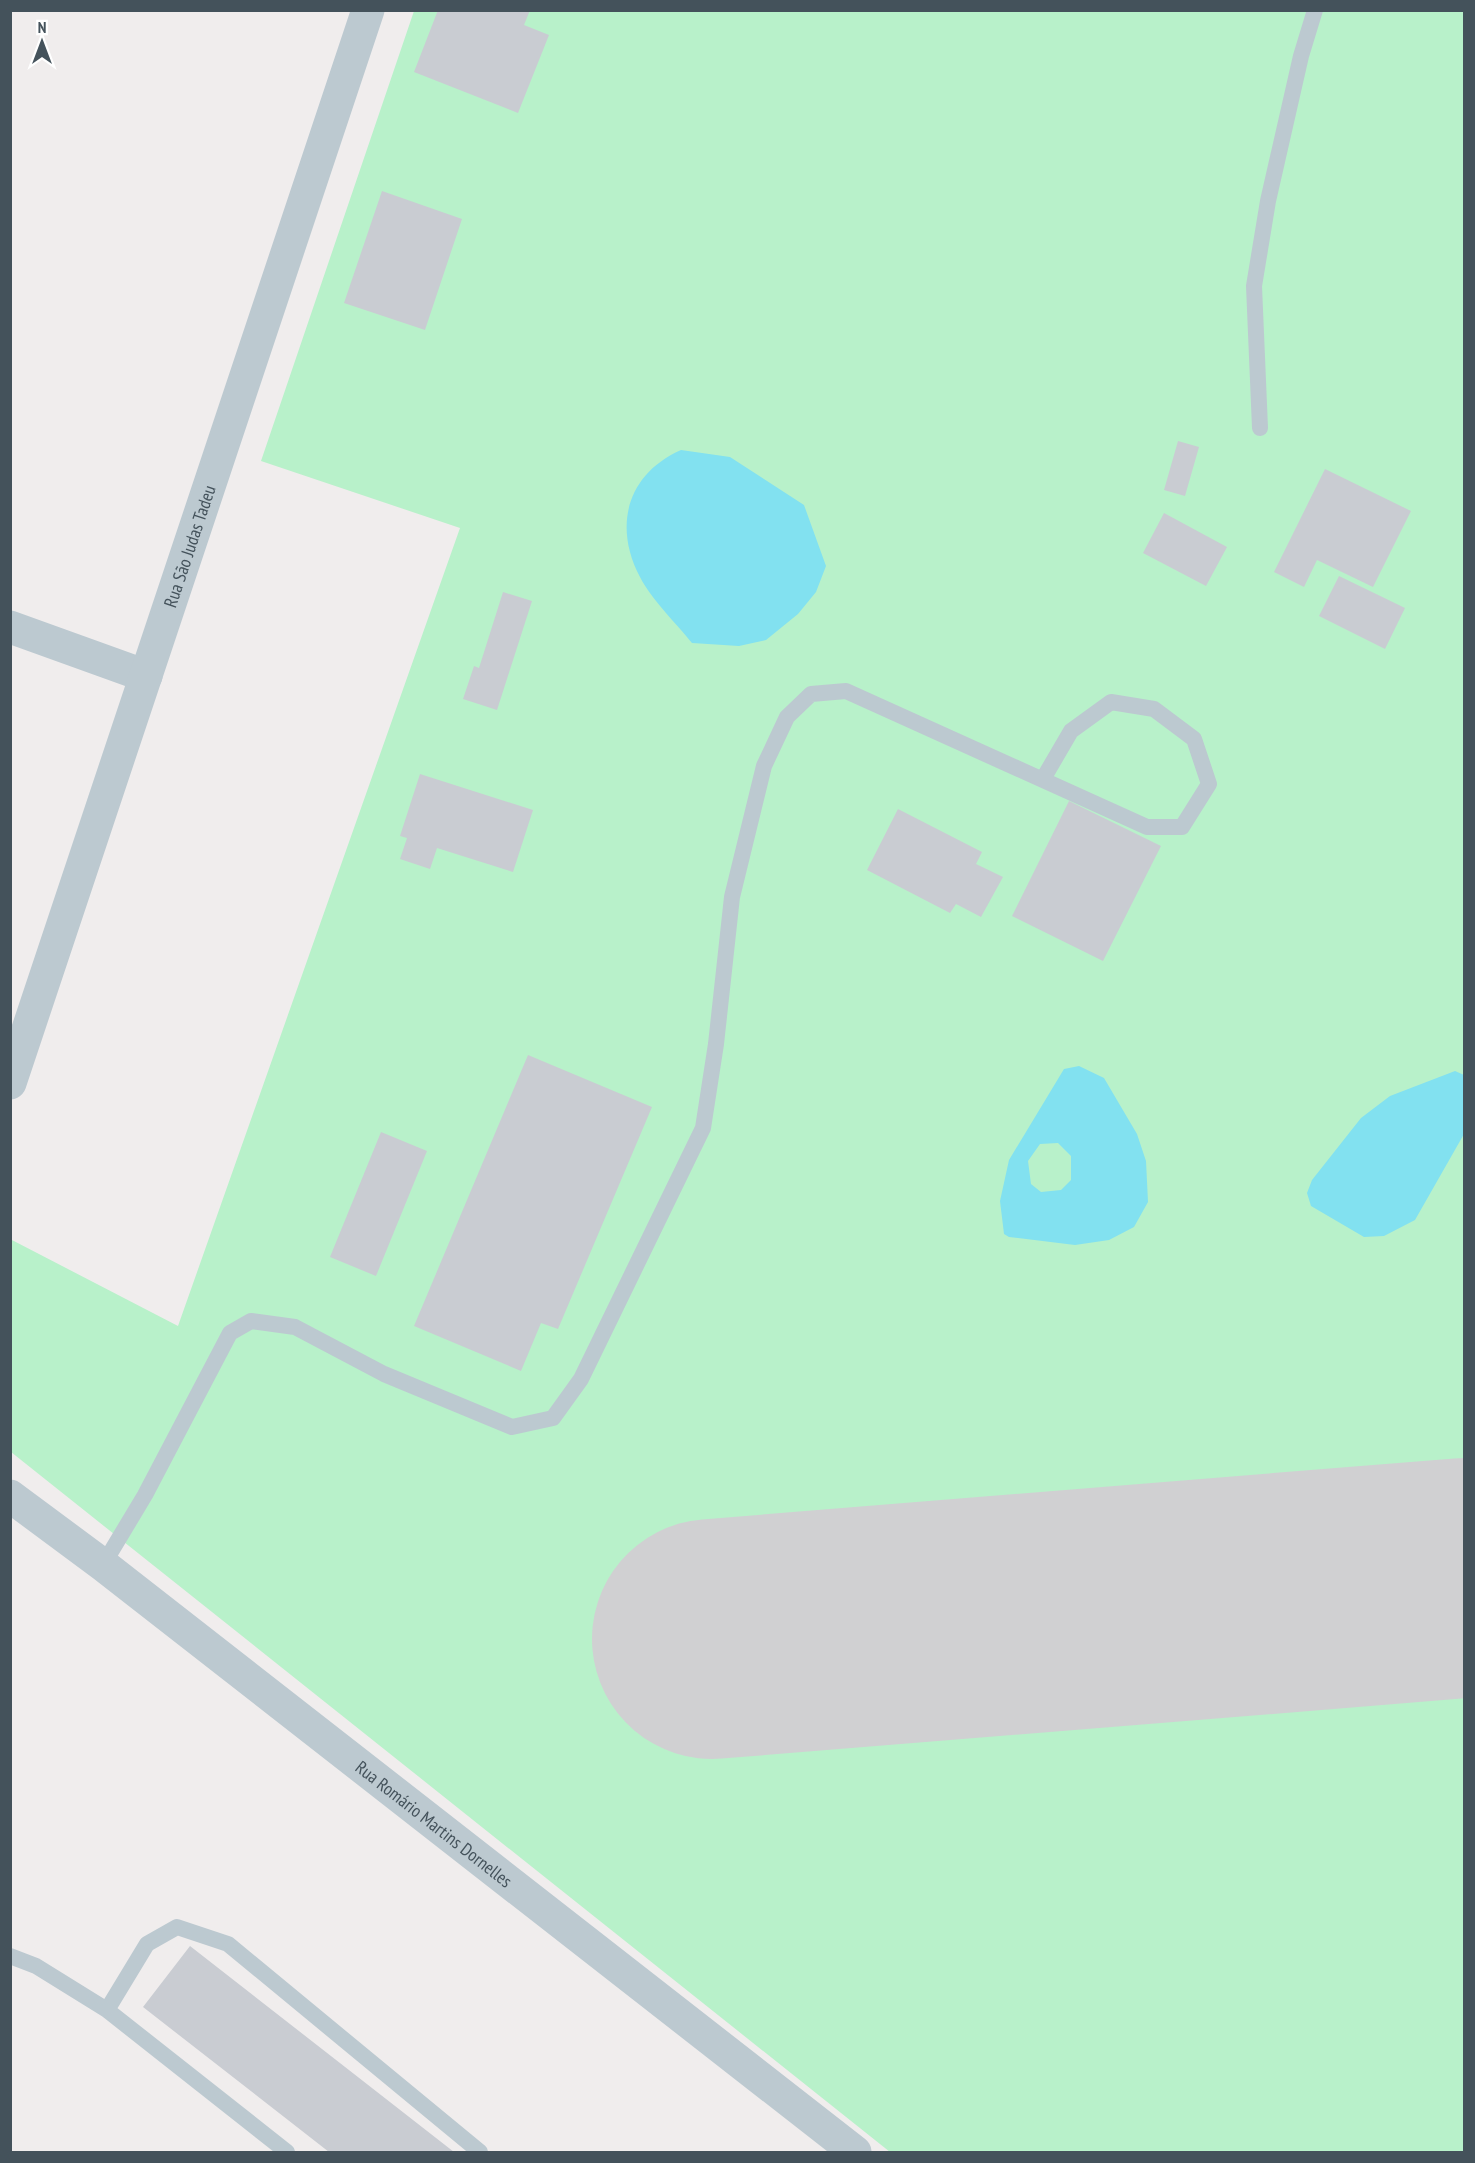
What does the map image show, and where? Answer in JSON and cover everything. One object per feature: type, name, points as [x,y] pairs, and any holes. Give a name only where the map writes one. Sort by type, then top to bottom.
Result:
[{"type":"street","name":"Rua São Judas Tadeu","points":[[10,1083],[368,10]]},
{"type":"street","points":[[10,627],[146,676]]},
{"type":"street","name":"Rua Romário Martins Dornelles","points":[[10,1496],[103,1565],[855,2152]]},
{"type":"lane","points":[[1260,428],[1254,286],[1268,201],[1301,56],[1315,10]]},
{"type":"lane","points":[[103,1565],[145,1496],[230,1333],[250,1321],[295,1327],[384,1374],[512,1427],[553,1419],[581,1379],[703,1128],[716,1044],[732,897],[764,766],[787,717],[811,694],[846,691],[1147,827],[1182,827],[1209,784],[1194,739],[1155,709],[1111,702],[1071,731],[1043,779]]},
{"type":"lane","points":[[107,2010],[147,1944],[177,1927],[228,1944],[480,2152]]},
{"type":"lane","points":[[10,1956],[36,1966],[107,2010],[287,2152]]},
{"type":"green space","points":[[414,11],[1464,11],[1464,2152],[890,2152],[11,1452],[10,1239],[178,1326],[460,528],[261,461]]},
{"type":"water","points":[[681,450],[730,457],[804,505],[826,566],[816,592],[798,614],[766,640],[739,646],[692,643],[657,602],[640,577],[627,539],[630,503],[637,487],[648,473],[663,460]]},
{"type":"water","points":[[1079,1066],[1104,1078],[1137,1134],[1146,1161],[1148,1202],[1134,1227],[1109,1240],[1075,1245],[1009,1237],[1004,1234],[1000,1201],[1009,1160],[1064,1069]],"holes":[[[1058,1143],[1071,1156],[1071,1180],[1061,1190],[1041,1192],[1031,1184],[1028,1161],[1040,1144]]]},
{"type":"water","points":[[1455,1071],[1464,1075],[1464,1134],[1415,1220],[1384,1236],[1364,1237],[1311,1206],[1307,1193],[1312,1180],[1361,1118],[1390,1096]]},
{"type":"building","points":[[438,10],[530,10],[524,25],[549,35],[518,113],[414,72]]},
{"type":"building","points":[[382,191],[462,219],[425,330],[344,303]]},
{"type":"building","points":[[1178,441],[1199,447],[1185,496],[1164,490]]},
{"type":"building","points":[[1325,469],[1411,511],[1373,587],[1317,560],[1304,587],[1274,572]]},
{"type":"building","points":[[1164,513],[1227,547],[1206,586],[1143,553]]},
{"type":"building","points":[[1339,576],[1405,608],[1385,649],[1319,616]]},
{"type":"building","points":[[503,592],[532,601],[497,710],[463,699],[474,666],[479,668]]},
{"type":"building","points":[[420,774],[533,810],[513,872],[437,848],[430,869],[400,859],[407,838],[400,836]]},
{"type":"building","points":[[1069,801],[1161,846],[1103,961],[1012,916]]},
{"type":"building","points":[[898,809],[982,852],[976,864],[1003,877],[981,917],[956,904],[950,913],[867,870]]},
{"type":"building","points":[[528,1055],[652,1107],[558,1329],[541,1323],[521,1371],[414,1326]]},
{"type":"building","points":[[381,1132],[427,1151],[376,1276],[330,1257]]},
{"type":"building","points":[[190,1946],[454,2152],[329,2152],[143,2007]]},
{"type":"runway","points":[[712,1639],[1464,1578]]}]
